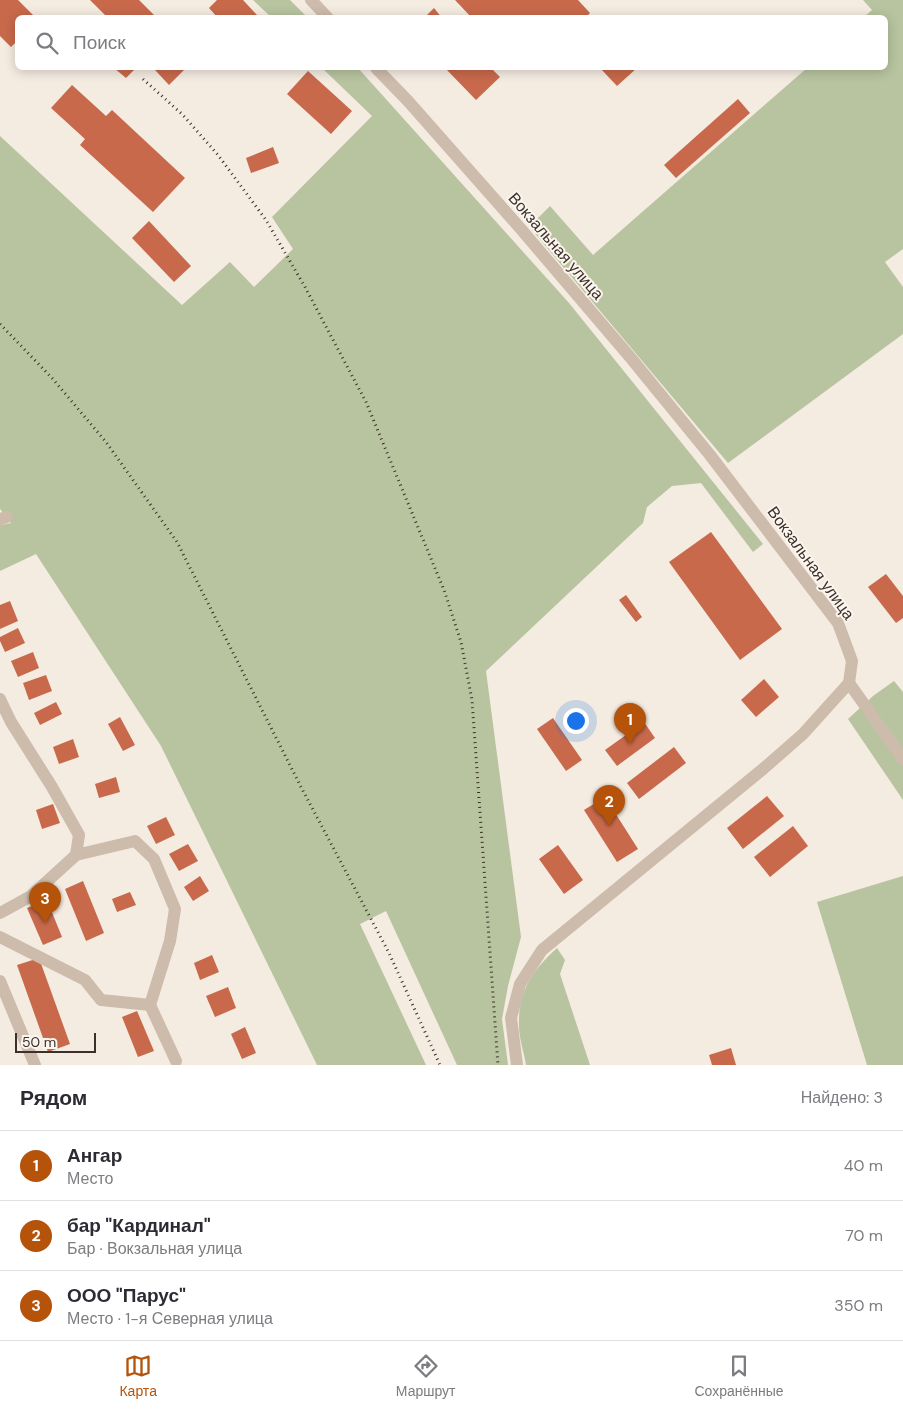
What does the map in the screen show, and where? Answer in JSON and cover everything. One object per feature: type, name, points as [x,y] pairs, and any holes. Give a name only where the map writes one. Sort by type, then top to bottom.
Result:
[{"type":"street","points":[[311,0],[325,15]]},
{"type":"street","name":"Вокзальная улица","points":[[378,70],[408,100],[526,236],[630,357],[710,455],[838,624],[852,661],[849,683]]},
{"type":"street","points":[[517,1065],[511,1018],[520,984],[542,950],[763,769],[803,734],[849,683],[903,759]]},
{"type":"street","points":[[0,699],[11,722],[52,787],[78,835],[76,855]]},
{"type":"street","points":[[0,913],[31,896],[76,855],[135,842],[154,859],[176,909],[170,941],[150,1006],[176,1061]]},
{"type":"street","points":[[0,937],[85,980],[101,1000],[150,1006]]},
{"type":"street","points":[[0,981],[35,1065]]},
{"type":"green space","points":[[253,0],[290,0],[305,15],[269,15]]},
{"type":"green space","points":[[863,0],[903,0],[903,249],[885,262],[903,287],[903,334],[728,463],[532,230],[534,222],[550,206],[593,255],[805,70],[888,70],[888,15],[866,15],[872,10]]},
{"type":"green space","points":[[324,70],[360,70],[569,303],[763,544],[753,552],[701,483],[672,486],[647,507],[643,523],[486,671],[521,937],[508,986],[502,1019],[508,1065],[457,1065],[386,911],[360,924],[426,1065],[317,1065],[161,746],[36,554],[0,571],[0,525],[11,523],[0,509],[0,136],[182,305],[230,262],[254,287],[293,249],[272,217],[372,116]]},
{"type":"green space","points":[[894,681],[903,692],[903,800],[848,719],[873,696]]},
{"type":"green space","points":[[903,876],[903,1065],[867,1065],[817,902]]},
{"type":"green space","points":[[557,948],[565,960],[560,974],[590,1065],[526,1065],[519,1031],[521,1002],[528,982],[540,965]]},
{"type":"building","points":[[0,0],[18,0],[33,15],[15,15],[15,43],[11,47],[0,36]]},
{"type":"building","points":[[90,0],[139,0],[154,15],[105,15]]},
{"type":"building","points":[[217,0],[243,0],[257,15],[215,15],[209,8]]},
{"type":"building","points":[[455,0],[578,0],[590,13],[588,15],[469,15]]},
{"type":"building","points":[[434,8],[440,15],[427,15]]},
{"type":"building","points":[[116,70],[134,70],[126,78]]},
{"type":"building","points":[[155,70],[184,70],[169,85]]},
{"type":"building","points":[[447,70],[493,70],[500,77],[476,100]]},
{"type":"building","points":[[602,70],[635,70],[617,86]]},
{"type":"building","points":[[308,71],[352,111],[331,134],[287,94]]},
{"type":"building","points":[[72,85],[106,116],[112,110],[185,178],[153,212],[80,145],[85,139],[51,108]]},
{"type":"building","points":[[738,99],[750,113],[676,178],[664,165]]},
{"type":"building","points":[[273,147],[279,163],[251,173],[246,158]]},
{"type":"building","points":[[149,221],[191,266],[174,282],[132,238]]},
{"type":"building","points":[[711,532],[782,629],[740,660],[669,562]]},
{"type":"building","points":[[886,574],[903,596],[903,618],[896,623],[868,587]]},
{"type":"building","points":[[626,595],[642,617],[636,622],[619,600]]},
{"type":"building","points":[[10,601],[18,621],[0,629],[0,605]]},
{"type":"building","points":[[18,628],[25,643],[5,652],[0,637]]},
{"type":"building","points":[[33,652],[39,668],[18,677],[11,661]]},
{"type":"building","points":[[46,675],[52,691],[29,700],[23,683]]},
{"type":"building","points":[[764,679],[779,697],[756,717],[741,700]]},
{"type":"building","points":[[56,702],[62,714],[40,725],[34,713]]},
{"type":"building","points":[[120,717],[135,745],[123,751],[108,724]]},
{"type":"building","points":[[553,718],[582,760],[566,771],[537,729]]},
{"type":"building","points":[[644,722],[655,738],[617,766],[605,750]]},
{"type":"building","points":[[73,739],[79,757],[59,764],[53,747]]},
{"type":"building","points":[[674,747],[686,763],[639,799],[627,783]]},
{"type":"building","points":[[116,777],[120,792],[99,798],[95,784]]},
{"type":"building","points":[[767,796],[784,816],[743,849],[727,828]]},
{"type":"building","points":[[605,797],[638,849],[617,862],[584,810]]},
{"type":"building","points":[[53,804],[60,823],[42,829],[36,810]]},
{"type":"building","points":[[166,817],[175,835],[156,844],[147,826]]},
{"type":"building","points":[[793,826],[808,846],[770,877],[754,857]]},
{"type":"building","points":[[188,844],[198,861],[179,871],[169,854]]},
{"type":"building","points":[[558,845],[583,880],[564,894],[539,859]]},
{"type":"building","points":[[200,876],[209,891],[193,901],[184,887]]},
{"type":"building","points":[[83,881],[104,933],[86,941],[65,889]]},
{"type":"building","points":[[130,892],[136,905],[117,912],[112,899]]},
{"type":"building","points":[[47,900],[62,937],[43,945],[27,908]]},
{"type":"building","points":[[212,955],[219,972],[200,980],[194,963]]},
{"type":"building","points":[[39,958],[70,1044],[48,1052],[17,965]]},
{"type":"building","points":[[228,987],[236,1008],[215,1017],[206,996]]},
{"type":"building","points":[[137,1011],[154,1051],[138,1057],[122,1017]]},
{"type":"building","points":[[245,1027],[256,1053],[242,1059],[231,1034]]},
{"type":"building","points":[[731,1048],[736,1065],[712,1065],[709,1055]]},
{"type":"railway","points":[[143,79],[183,115],[218,155],[266,220],[305,287],[366,402],[444,590],[461,642],[472,700],[498,1065]]},
{"type":"railway","points":[[0,324],[52,378],[106,442],[177,542],[301,787],[389,953],[440,1065]]},
{"type":"place","name":"Ангар","points":[[630,744]]},
{"type":"place","name":"бар \"Кардинал\"","points":[[609,826]]},
{"type":"place","name":"ООО \"Парус\"","points":[[45,923]]}]
